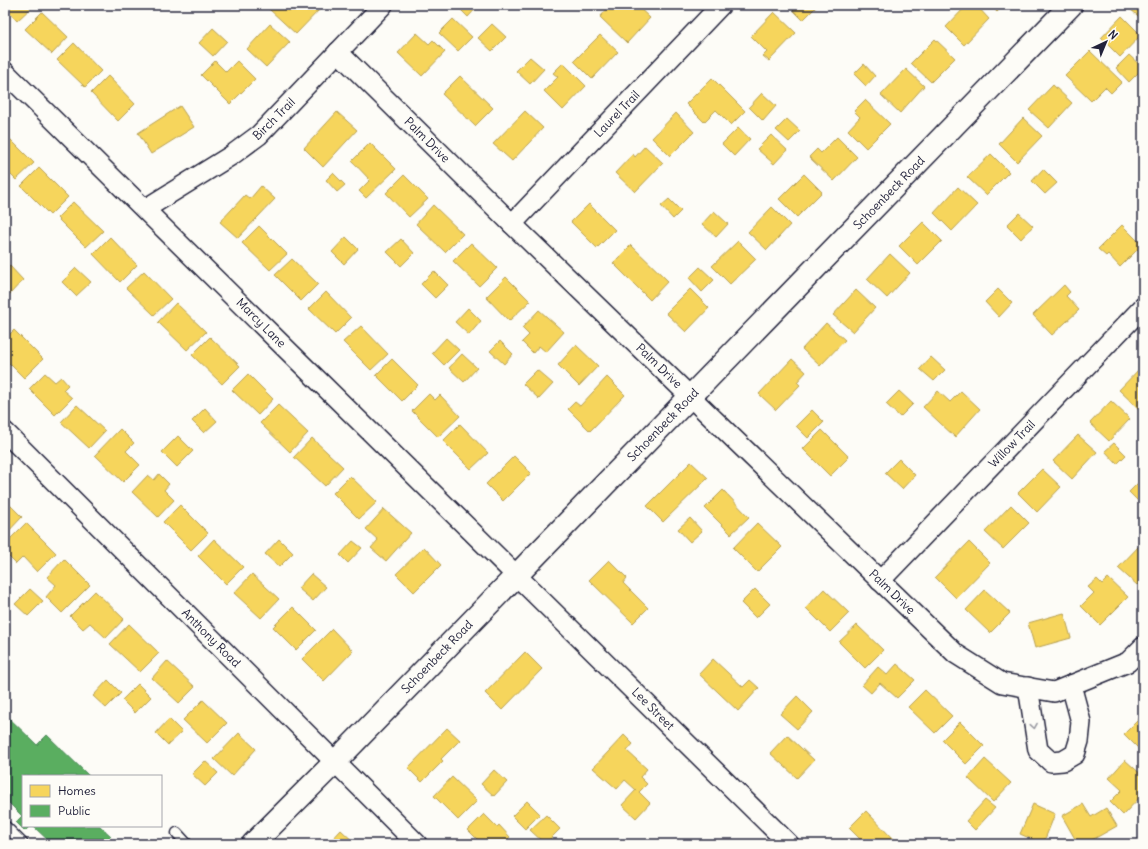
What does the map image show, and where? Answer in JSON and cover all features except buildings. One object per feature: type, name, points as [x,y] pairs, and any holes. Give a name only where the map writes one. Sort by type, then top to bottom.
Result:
[{"type":"main road","name":"Schoenbeck Road","points":[[253,844],[336,762],[1071,5]]},
{"type":"street","name":"Birch Trail","points":[[145,209],[232,155],[259,135],[383,5]]},
{"type":"street","name":"Laurel Trail","points":[[512,224],[721,5]]},
{"type":"street","name":"Palm Drive","points":[[338,52],[512,224],[956,654],[1002,683],[1028,687],[1063,689]]},
{"type":"street","name":"Marcy Lane","points":[[5,72],[516,575]]},
{"type":"street","name":"Willow Trail","points":[[880,581],[1143,307]]},
{"type":"street","name":"Anthony Road","points":[[5,432],[417,844]]},
{"type":"street","name":"Lee Street","points":[[516,575],[790,844]]},
{"type":"street","points":[[1028,687],[1038,750],[1051,762],[1063,762],[1075,754],[1079,741],[1081,722],[1063,689],[1128,662],[1143,647]]},
{"type":"lane","points":[[5,826],[23,844]]},
{"type":"lane","points":[[176,834],[187,844]]}]
